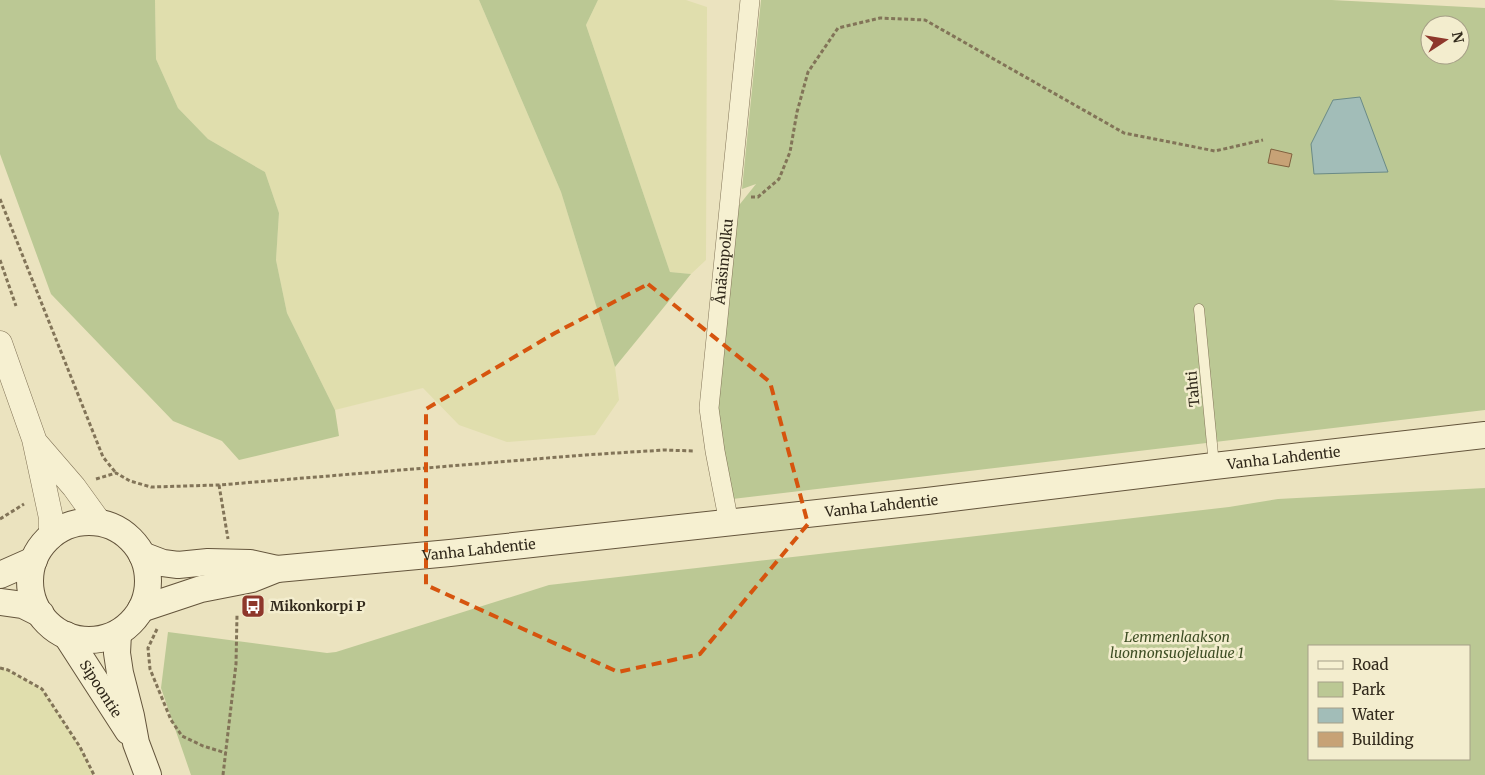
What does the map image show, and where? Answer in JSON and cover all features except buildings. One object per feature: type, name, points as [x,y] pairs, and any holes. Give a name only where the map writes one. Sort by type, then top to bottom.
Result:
[{"type":"main road","name":"Vanha Lahdentie","points":[[149,618],[201,589],[252,579],[277,569],[450,553],[730,523],[1485,435]]},
{"type":"main road","points":[[80,522],[100,523],[120,530],[135,543],[142,555],[149,582],[145,602],[149,618],[135,620],[118,633],[99,640],[79,640],[59,632],[44,619],[33,601],[30,580],[34,560],[44,542],[60,529],[80,522]]},
{"type":"main road","name":"Vanha Lahdentie","points":[[142,555],[163,563],[178,565],[208,562],[250,563],[277,569]]},
{"type":"main road","points":[[0,575],[34,560]]},
{"type":"main road","points":[[0,602],[23,604],[41,614]]},
{"type":"main road","name":"Sipoontie","points":[[118,633],[117,652],[120,673],[132,716],[136,743],[148,775]]},
{"type":"main road","name":"Sipoontie","points":[[66,635],[136,743]]},
{"type":"street","name":"Ånäsinpolku","points":[[730,523],[714,451],[709,408],[750,0]]},
{"type":"street","points":[[0,343],[34,439],[51,518],[51,537]]},
{"type":"street","points":[[34,439],[74,487],[100,523]]},
{"type":"lane","name":"Tahti","points":[[1199,309],[1214,466]]},
{"type":"path","points":[[730,197],[758,197],[779,179],[790,152],[797,112],[808,72],[838,28],[880,18],[925,20],[1124,133],[1215,151],[1263,140]]},
{"type":"path","points":[[0,199],[103,457],[116,472],[130,481],[151,487],[219,485],[593,454],[664,450],[714,451]]},
{"type":"path","points":[[0,260],[16,306]]},
{"type":"path","points":[[74,487],[116,472]]},
{"type":"path","points":[[219,485],[228,540]]},
{"type":"path","points":[[0,519],[33,499],[47,495]]},
{"type":"path","points":[[223,775],[236,664],[237,615]]},
{"type":"path","points":[[149,618],[148,648],[150,669],[171,720],[182,736],[203,746],[226,753]]},
{"type":"path","points":[[0,668],[8,670],[42,689],[80,747],[94,775]]},
{"type":"highlighted area","points":[[648,284],[770,382],[808,524],[700,654],[618,672],[426,585],[426,409],[555,333]]},
{"type":"shaded area","points":[[155,0],[479,0],[561,192],[615,367],[619,400],[595,435],[507,442],[459,425],[423,388],[335,410],[287,313],[276,260],[279,213],[265,172],[208,139],[178,108],[156,59]]},
{"type":"shaded area","points":[[598,0],[686,0],[707,7],[706,260],[691,274],[670,272],[586,25]]},
{"type":"shaded area","points":[[0,668],[8,670],[42,689],[80,747],[94,775],[0,775]]},
{"type":"green space","points":[[0,0],[155,0],[156,59],[178,108],[208,139],[265,172],[279,213],[276,260],[287,313],[335,410],[339,436],[239,460],[222,441],[173,421],[51,294],[0,154]]},
{"type":"green space","points":[[479,0],[598,0],[586,25],[670,272],[691,274],[615,367],[561,192]]},
{"type":"green space","points":[[761,0],[1332,0],[1485,8],[1485,410],[724,500],[715,451],[728,219],[756,184],[742,189]]},
{"type":"green space","name":"Lemmenlaakson luonnonsuojelualue 1","points":[[1485,488],[1485,775],[191,775],[161,688],[168,632],[327,653],[336,652],[549,585],[1229,507],[1278,499]]},
{"type":"water","points":[[1360,97],[1388,172],[1314,174],[1311,144],[1333,100]]},
{"type":"place","name":"Mikonkorpi P","points":[[253,606]]}]
